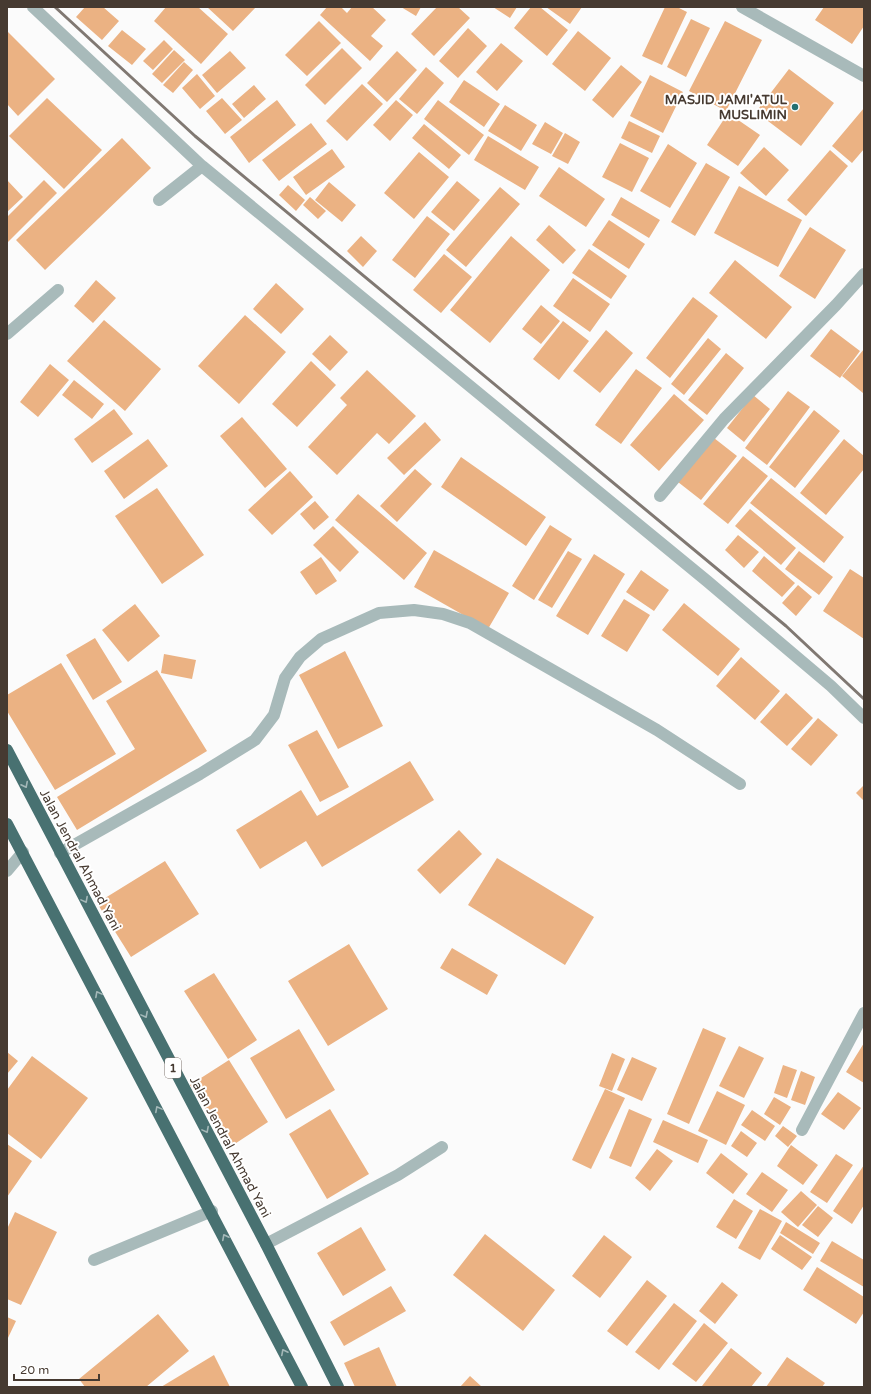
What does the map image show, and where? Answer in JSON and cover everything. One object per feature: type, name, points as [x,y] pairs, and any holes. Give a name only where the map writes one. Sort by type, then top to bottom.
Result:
[{"type":"highway","name":"Jalan Jendral Ahmad Yani","points":[[7,750],[266,1244],[338,1387]]},
{"type":"highway","points":[[7,824],[212,1211],[302,1387]]},
{"type":"street","points":[[33,7],[202,166],[707,581],[831,686],[864,718]]},
{"type":"street","points":[[742,7],[864,76]]},
{"type":"street","points":[[159,200],[202,166]]},
{"type":"street","points":[[660,496],[724,419],[836,305],[864,274]]},
{"type":"street","points":[[7,334],[58,290]]},
{"type":"street","points":[[60,853],[200,774],[255,740],[274,715],[285,678],[300,657],[321,639],[379,613],[414,610],[443,614],[470,623],[657,730],[740,784]]},
{"type":"street","points":[[7,871],[23,852]]},
{"type":"street","points":[[802,1130],[864,1013]]},
{"type":"street","points":[[266,1244],[374,1186],[398,1175],[442,1147]]},
{"type":"street","points":[[94,1260],[212,1211]]},
{"type":"building","points":[[85,7],[103,7],[119,21],[102,40],[76,17]]},
{"type":"building","points":[[166,7],[198,7],[228,34],[201,64],[154,21]]},
{"type":"building","points":[[207,7],[256,7],[233,31]]},
{"type":"building","points":[[327,7],[341,7],[347,13],[352,7],[372,7],[386,20],[371,36],[383,46],[370,61],[320,15]]},
{"type":"building","points":[[401,7],[421,7],[416,16]]},
{"type":"building","points":[[437,7],[458,7],[470,18],[434,56],[411,34]]},
{"type":"building","points":[[493,7],[517,7],[510,18]]},
{"type":"building","points":[[531,7],[540,7],[568,30],[547,56],[514,28]]},
{"type":"building","points":[[546,7],[582,7],[570,24]]},
{"type":"building","points":[[665,7],[677,7],[687,12],[662,65],[642,56]]},
{"type":"building","points":[[824,7],[864,7],[864,26],[852,44],[815,20]]},
{"type":"building","points":[[691,19],[710,28],[686,77],[667,67]]},
{"type":"building","points":[[319,21],[341,43],[307,76],[285,55]]},
{"type":"building","points":[[725,21],[762,40],[726,111],[689,91]]},
{"type":"building","points":[[468,28],[487,46],[458,78],[439,61]]},
{"type":"building","points":[[122,30],[146,49],[132,65],[108,46]]},
{"type":"building","points":[[7,31],[55,79],[18,116],[7,104]]},
{"type":"building","points":[[578,31],[611,58],[585,91],[552,64]]},
{"type":"building","points":[[164,40],[173,49],[153,70],[143,61]]},
{"type":"building","points":[[501,43],[523,61],[497,91],[476,72]]},
{"type":"building","points":[[342,48],[362,68],[325,105],[305,85]]},
{"type":"building","points":[[174,50],[185,60],[162,83],[152,74]]},
{"type":"building","points":[[230,51],[246,68],[217,93],[202,75]]},
{"type":"building","points":[[397,51],[417,70],[387,102],[367,83]]},
{"type":"building","points":[[184,62],[193,70],[173,93],[163,85]]},
{"type":"building","points":[[621,65],[642,82],[613,118],[592,100]]},
{"type":"building","points":[[426,67],[444,83],[417,114],[399,99]]},
{"type":"building","name":"MASJID JAMI'ATUL MUSLIMIN","points":[[789,69],[834,103],[801,146],[756,112]]},
{"type":"building","points":[[197,74],[215,96],[200,109],[182,88]]},
{"type":"building","points":[[650,75],[683,92],[663,133],[630,116]]},
{"type":"building","points":[[464,80],[500,104],[484,127],[449,102]]},
{"type":"building","points":[[362,84],[383,104],[347,141],[326,121]]},
{"type":"building","points":[[254,85],[266,99],[244,118],[232,104]]},
{"type":"building","points":[[47,98],[102,150],[64,189],[9,136]]},
{"type":"building","points":[[222,98],[242,120],[225,134],[206,111]]},
{"type":"building","points":[[277,100],[296,125],[249,163],[230,137]]},
{"type":"building","points":[[396,100],[413,115],[390,141],[373,125]]},
{"type":"building","points":[[438,100],[484,135],[469,155],[424,119]]},
{"type":"building","points":[[505,105],[537,125],[521,151],[488,131]]},
{"type":"building","points":[[864,108],[864,149],[852,163],[832,146]]},
{"type":"building","points":[[728,113],[760,135],[738,166],[707,145]]},
{"type":"building","points":[[629,121],[660,136],[652,153],[621,138]]},
{"type":"building","points":[[545,122],[563,133],[551,154],[532,144]]},
{"type":"building","points":[[311,123],[327,144],[279,181],[262,160]]},
{"type":"building","points":[[424,124],[461,155],[449,169],[412,138]]},
{"type":"building","points":[[565,133],[580,142],[568,164],[552,156]]},
{"type":"building","points":[[488,136],[539,167],[525,190],[474,160]]},
{"type":"building","points":[[122,138],[151,168],[45,270],[16,240]]},
{"type":"building","points":[[620,143],[649,158],[632,192],[602,177]]},
{"type":"building","points":[[668,144],[697,163],[670,208],[640,191]]},
{"type":"building","points":[[764,147],[789,170],[766,196],[740,173]]},
{"type":"building","points":[[332,149],[345,167],[306,195],[293,177]]},
{"type":"building","points":[[830,150],[848,166],[806,216],[787,200]]},
{"type":"building","points":[[419,152],[449,177],[414,219],[384,193]]},
{"type":"building","points":[[706,163],[730,177],[695,236],[671,222]]},
{"type":"building","points":[[559,167],[605,199],[586,227],[539,196]]},
{"type":"building","points":[[7,180],[23,197],[7,212]]},
{"type":"building","points":[[44,180],[57,193],[7,243],[7,217]]},
{"type":"building","points":[[457,181],[480,200],[454,231],[431,212]]},
{"type":"building","points":[[329,182],[356,205],[342,222],[315,200]]},
{"type":"building","points":[[288,185],[305,200],[296,211],[279,195]]},
{"type":"building","points":[[739,186],[802,220],[778,267],[714,233]]},
{"type":"building","points":[[500,187],[520,204],[466,267],[446,250]]},
{"type":"building","points":[[310,197],[326,211],[318,219],[303,205]]},
{"type":"building","points":[[621,197],[660,220],[649,238],[611,215]]},
{"type":"building","points":[[427,216],[450,234],[415,278],[392,260]]},
{"type":"building","points":[[609,220],[645,244],[629,269],[592,245]]},
{"type":"building","points":[[549,225],[576,250],[563,264],[536,240]]},
{"type":"building","points":[[810,227],[846,250],[815,299],[779,276]]},
{"type":"building","points":[[361,236],[377,251],[363,267],[347,251]]},
{"type":"building","points":[[511,236],[550,270],[490,343],[450,310]]},
{"type":"building","points":[[589,249],[627,276],[611,299],[572,273]]},
{"type":"building","points":[[444,254],[472,277],[441,313],[413,290]]},
{"type":"building","points":[[735,260],[792,307],[766,339],[709,293]]},
{"type":"building","points":[[573,278],[610,304],[590,332],[553,306]]},
{"type":"building","points":[[96,280],[116,298],[93,323],[74,306]]},
{"type":"building","points":[[276,283],[304,309],[281,334],[253,309]]},
{"type":"building","points":[[693,297],[718,316],[670,378],[646,358]]},
{"type":"building","points":[[541,305],[560,321],[541,344],[522,329]]},
{"type":"building","points":[[245,315],[286,352],[239,404],[198,366]]},
{"type":"building","points":[[104,320],[161,369],[125,411],[67,361]]},
{"type":"building","points":[[563,321],[589,341],[559,380],[533,359]]},
{"type":"building","points":[[831,329],[860,351],[840,378],[810,356]]},
{"type":"building","points":[[606,330],[633,353],[600,393],[573,371]]},
{"type":"building","points":[[330,335],[348,352],[330,371],[312,354]]},
{"type":"building","points":[[708,338],[721,349],[684,395],[671,384]]},
{"type":"building","points":[[864,349],[864,392],[863,393],[842,376]]},
{"type":"building","points":[[726,353],[744,368],[707,415],[688,400]]},
{"type":"building","points":[[311,361],[336,385],[297,427],[272,404]]},
{"type":"building","points":[[50,364],[69,380],[38,417],[20,402]]},
{"type":"building","points":[[636,369],[662,388],[621,444],[595,425]]},
{"type":"building","points":[[367,370],[416,416],[389,444],[377,433],[337,475],[308,447],[347,405],[340,398]]},
{"type":"building","points":[[74,380],[104,404],[92,419],[62,395]]},
{"type":"building","points":[[788,391],[810,407],[767,465],[745,448]]},
{"type":"building","points":[[674,394],[704,420],[659,471],[630,445]]},
{"type":"building","points":[[753,395],[770,409],[744,442],[727,428]]},
{"type":"building","points":[[114,409],[133,434],[92,463],[74,439]]},
{"type":"building","points":[[814,410],[840,431],[795,488],[769,467]]},
{"type":"building","points":[[242,417],[287,469],[265,488],[220,436]]},
{"type":"building","points":[[425,422],[441,440],[404,475],[387,458]]},
{"type":"building","points":[[714,438],[737,456],[701,500],[678,482]]},
{"type":"building","points":[[148,439],[168,466],[124,499],[104,471]]},
{"type":"building","points":[[844,439],[864,456],[864,469],[826,515],[800,493]]},
{"type":"building","points":[[743,456],[768,476],[728,524],[703,504]]},
{"type":"building","points":[[461,457],[546,517],[526,546],[441,487]]},
{"type":"building","points":[[415,469],[432,484],[397,522],[380,506]]},
{"type":"building","points":[[290,471],[313,497],[272,535],[248,510]]},
{"type":"building","points":[[771,478],[844,537],[824,563],[750,503]]},
{"type":"building","points":[[157,488],[204,555],[162,584],[115,516]]},
{"type":"building","points":[[358,494],[427,553],[404,580],[335,520]]},
{"type":"building","points":[[315,501],[329,517],[314,530],[300,514]]},
{"type":"building","points":[[750,509],[796,548],[781,565],[735,526]]},
{"type":"building","points":[[550,525],[572,539],[534,600],[512,586]]},
{"type":"building","points":[[333,526],[359,552],[340,572],[313,545]]},
{"type":"building","points":[[738,535],[759,552],[744,568],[725,550]]},
{"type":"building","points":[[434,550],[509,593],[488,629],[414,587]]},
{"type":"building","points":[[568,551],[582,559],[552,608],[538,600]]},
{"type":"building","points":[[799,551],[833,577],[819,595],[785,569]]},
{"type":"building","points":[[594,554],[625,574],[588,635],[556,616]]},
{"type":"building","points":[[764,556],[795,583],[782,597],[752,571]]},
{"type":"building","points":[[321,557],[337,581],[316,595],[300,572]]},
{"type":"building","points":[[850,569],[864,578],[864,639],[823,611]]},
{"type":"building","points":[[641,570],[669,590],[654,611],[626,592]]},
{"type":"building","points":[[798,585],[812,597],[796,616],[782,603]]},
{"type":"building","points":[[624,599],[650,615],[627,652],[601,636]]},
{"type":"building","points":[[684,603],[740,649],[718,676],[662,630]]},
{"type":"building","points":[[135,604],[160,636],[128,662],[102,630]]},
{"type":"building","points":[[95,638],[122,682],[93,700],[66,655]]},
{"type":"building","points":[[345,651],[383,726],[338,749],[299,675]]},
{"type":"building","points":[[164,654],[196,660],[192,679],[161,673]]},
{"type":"building","points":[[741,657],[780,691],[755,720],[716,686]]},
{"type":"building","points":[[61,663],[116,754],[55,790],[7,711],[7,695]]},
{"type":"building","points":[[157,670],[207,751],[77,830],[57,797],[135,749],[106,701]]},
{"type":"building","points":[[786,693],[813,718],[787,746],[760,722]]},
{"type":"building","points":[[818,718],[838,735],[811,766],[791,749]]},
{"type":"building","points":[[317,730],[349,787],[320,802],[288,745]]},
{"type":"building","points":[[410,761],[434,800],[322,867],[306,841],[260,869],[236,830],[301,790],[317,816]]},
{"type":"building","points":[[864,785],[864,801],[856,793]]},
{"type":"building","points":[[459,830],[482,854],[440,894],[417,870]]},
{"type":"building","points":[[497,858],[594,917],[565,965],[468,905]]},
{"type":"building","points":[[165,861],[199,914],[131,957],[97,903]]},
{"type":"building","points":[[349,944],[388,1009],[328,1046],[288,981]]},
{"type":"building","points":[[452,948],[498,975],[487,995],[440,968]]},
{"type":"building","points":[[214,973],[257,1040],[228,1059],[184,991]]},
{"type":"building","points":[[703,1028],[726,1038],[689,1124],[667,1114]]},
{"type":"building","points":[[299,1029],[335,1090],[286,1119],[250,1058]]},
{"type":"building","points":[[864,1043],[864,1083],[846,1072]]},
{"type":"building","points":[[739,1046],[764,1058],[744,1098],[719,1086]]},
{"type":"building","points":[[7,1052],[18,1061],[7,1074]]},
{"type":"building","points":[[612,1053],[625,1059],[612,1091],[599,1086]]},
{"type":"building","points":[[32,1056],[88,1098],[41,1159],[7,1133],[7,1090]]},
{"type":"building","points":[[632,1057],[657,1068],[642,1101],[617,1090]]},
{"type":"building","points":[[229,1060],[268,1122],[230,1147],[190,1085]]},
{"type":"building","points":[[783,1065],[797,1070],[787,1098],[774,1093]]},
{"type":"building","points":[[801,1071],[815,1077],[805,1105],[791,1100]]},
{"type":"building","points":[[605,1089],[625,1098],[591,1169],[572,1160]]},
{"type":"building","points":[[717,1091],[745,1105],[726,1145],[698,1131]]},
{"type":"building","points":[[838,1092],[861,1108],[844,1130],[821,1114]]},
{"type":"building","points":[[774,1097],[791,1107],[780,1125],[764,1114]]},
{"type":"building","points":[[330,1109],[369,1174],[327,1199],[289,1134]]},
{"type":"building","points":[[629,1109],[652,1119],[631,1167],[609,1158]]},
{"type":"building","points":[[752,1110],[775,1126],[765,1141],[741,1125]]},
{"type":"building","points":[[663,1120],[708,1140],[698,1163],[653,1142]]},
{"type":"building","points":[[783,1126],[797,1136],[788,1147],[775,1136]]},
{"type":"building","points":[[741,1131],[757,1143],[747,1157],[731,1146]]},
{"type":"building","points":[[7,1144],[32,1161],[7,1197]]},
{"type":"building","points":[[791,1145],[818,1165],[803,1185],[777,1166]]},
{"type":"building","points":[[657,1149],[673,1161],[650,1191],[635,1178]]},
{"type":"building","points":[[721,1153],[748,1174],[733,1194],[706,1173]]},
{"type":"building","points":[[836,1154],[853,1165],[827,1203],[810,1192]]},
{"type":"building","points":[[864,1165],[864,1205],[852,1224],[833,1211]]},
{"type":"building","points":[[762,1172],[788,1190],[772,1212],[746,1194]]},
{"type":"building","points":[[801,1191],[817,1205],[798,1227],[781,1212]]},
{"type":"building","points":[[734,1199],[753,1211],[736,1239],[716,1227]]},
{"type":"building","points":[[818,1206],[833,1218],[818,1237],[802,1225]]},
{"type":"building","points":[[760,1209],[782,1221],[760,1260],[738,1248]]},
{"type":"building","points":[[15,1212],[57,1232],[21,1305],[7,1299],[7,1229]]},
{"type":"building","points":[[786,1222],[820,1243],[813,1254],[780,1233]]},
{"type":"building","points":[[361,1227],[386,1270],[343,1296],[317,1253]]},
{"type":"building","points":[[485,1234],[555,1290],[523,1331],[453,1275]]},
{"type":"building","points":[[604,1235],[632,1257],[600,1298],[572,1276]]},
{"type":"building","points":[[780,1235],[812,1257],[802,1270],[771,1249]]},
{"type":"building","points":[[832,1241],[864,1260],[864,1287],[820,1261]]},
{"type":"building","points":[[817,1267],[864,1297],[864,1312],[856,1324],[803,1290]]},
{"type":"building","points":[[647,1280],[667,1296],[627,1346],[607,1331]]},
{"type":"building","points":[[722,1282],[738,1295],[715,1324],[699,1311]]},
{"type":"building","points":[[391,1286],[406,1311],[344,1346],[330,1322]]},
{"type":"building","points":[[674,1303],[697,1321],[659,1370],[635,1352]]},
{"type":"building","points":[[158,1314],[189,1351],[146,1387],[85,1387],[79,1379]]},
{"type":"building","points":[[7,1317],[16,1321],[7,1340]]},
{"type":"building","points":[[704,1323],[728,1343],[696,1382],[672,1364]]},
{"type":"building","points":[[379,1347],[397,1387],[355,1387],[344,1363]]},
{"type":"building","points":[[731,1348],[762,1373],[751,1387],[703,1387],[702,1386]]},
{"type":"building","points":[[214,1355],[230,1387],[161,1387]]},
{"type":"building","points":[[787,1357],[825,1383],[822,1387],[766,1387]]},
{"type":"building","points":[[470,1376],[482,1387],[460,1387]]},
{"type":"railway","points":[[55,7],[195,136],[786,626],[864,699]]},
{"type":"place","name":"MASJID JAMI'ATUL MUSLIMIN","points":[[795,107]]}]
